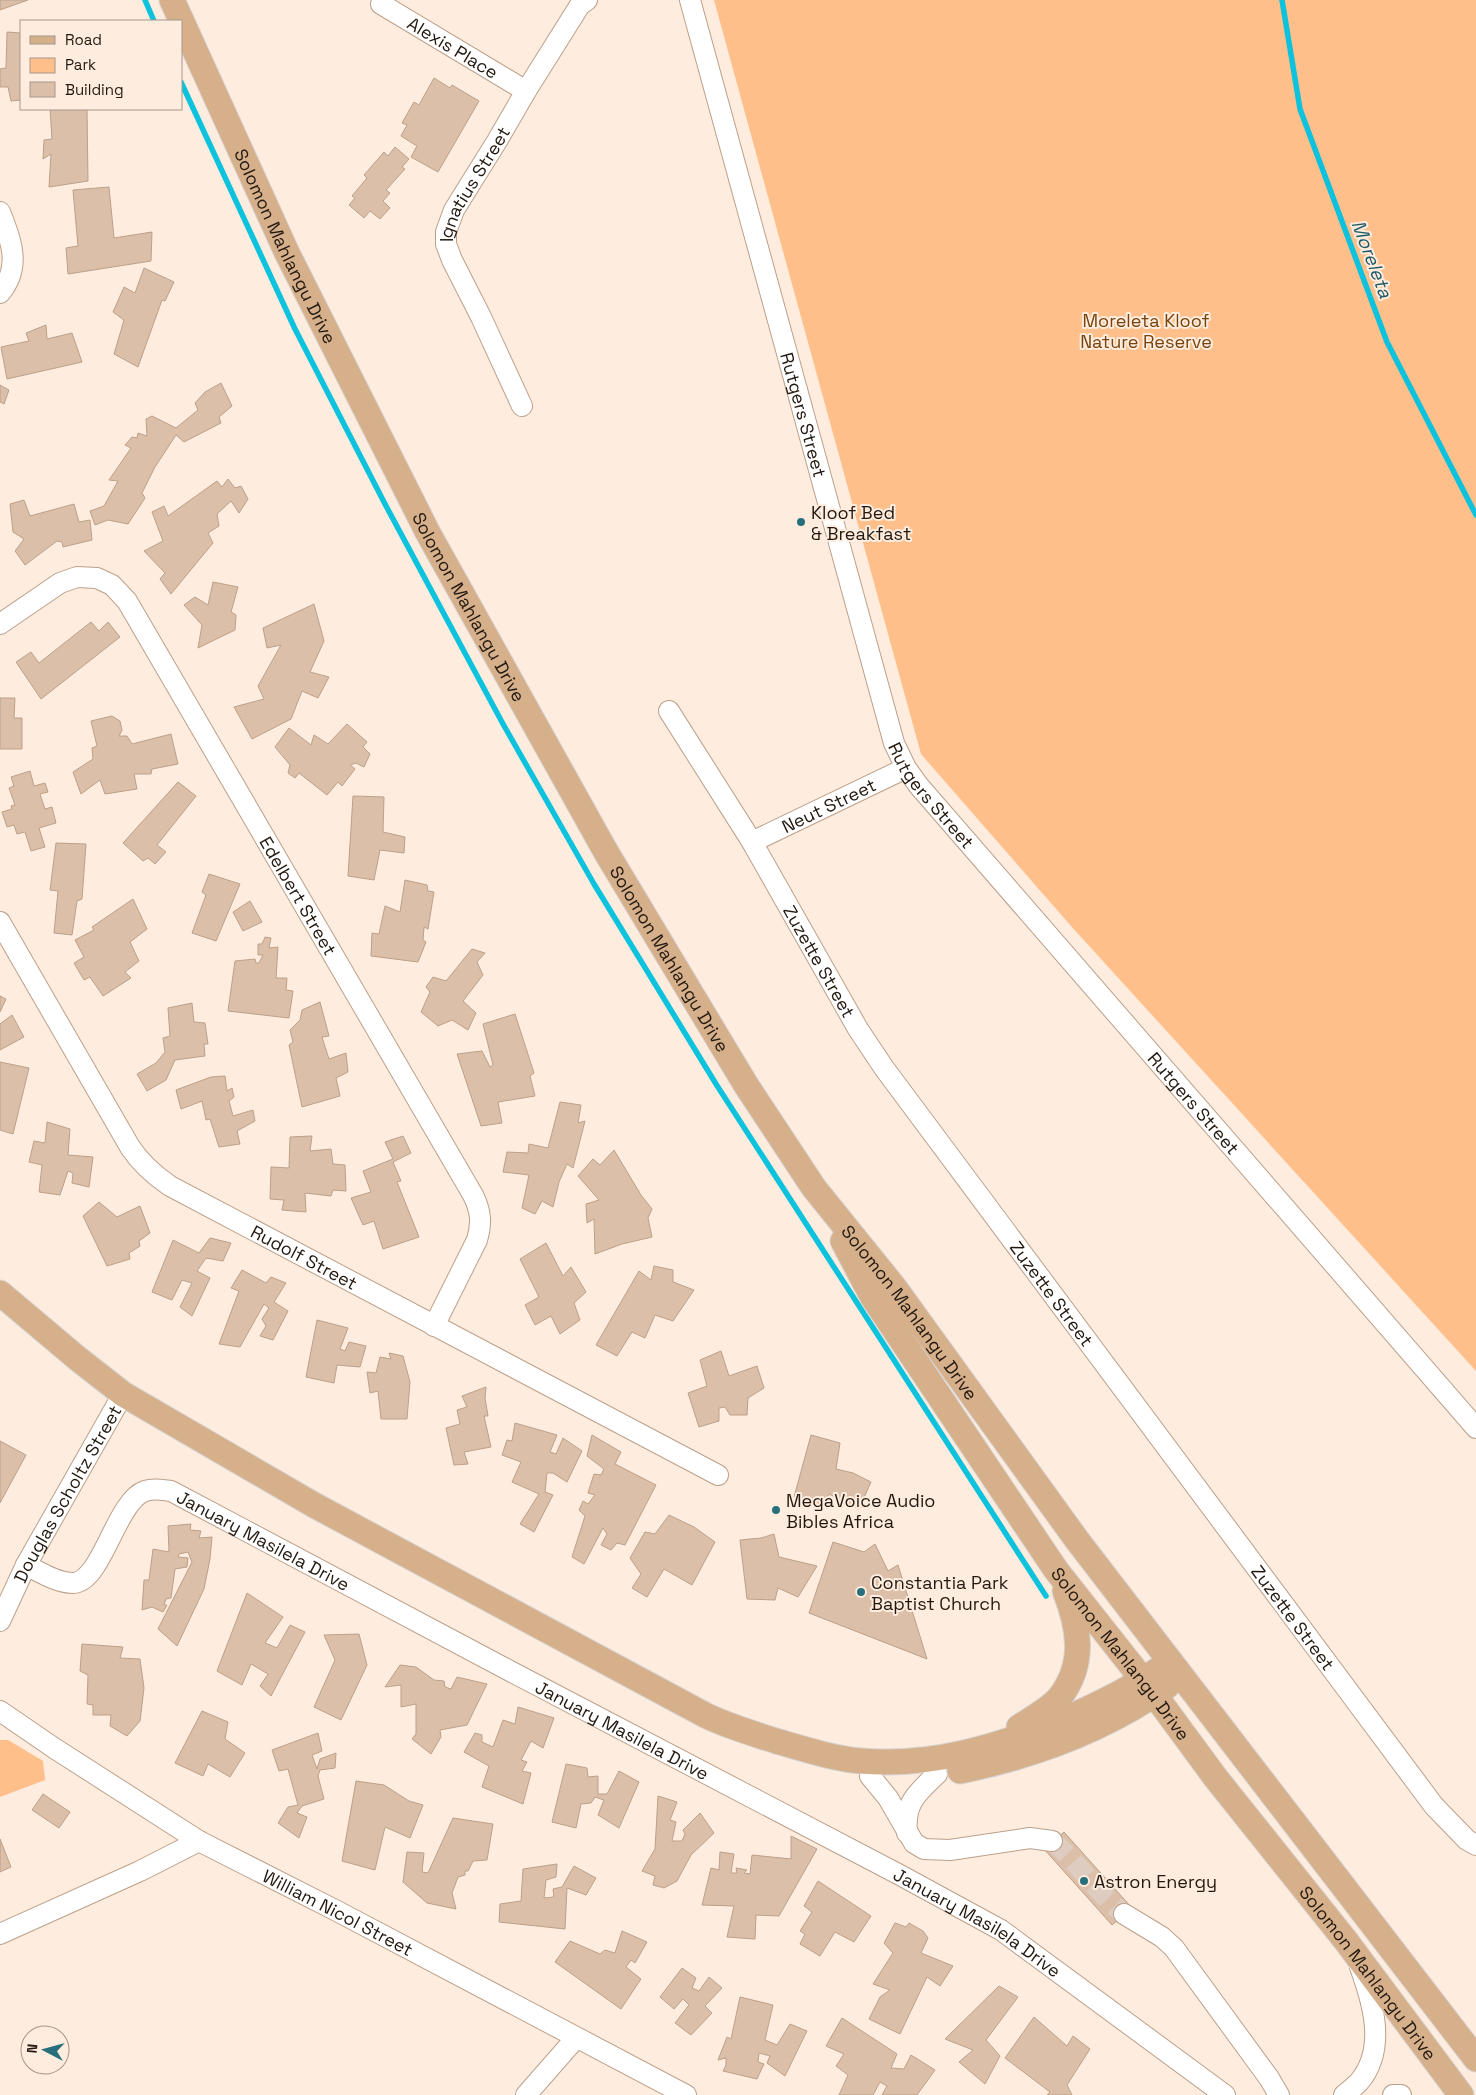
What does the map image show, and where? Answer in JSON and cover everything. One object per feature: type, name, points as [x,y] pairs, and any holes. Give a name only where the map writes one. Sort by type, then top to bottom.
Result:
[{"type":"main road","name":"Solomon Mahlangu Drive","points":[[172,0],[181,20]]},
{"type":"main road","name":"Solomon Mahlangu Drive","points":[[182,22],[287,253],[428,533],[641,912],[746,1085],[814,1188],[872,1296],[1056,1570],[1149,1688],[1215,1778],[1346,1941],[1461,2095]]},
{"type":"main road","name":"Solomon Mahlangu Drive","points":[[814,1188],[894,1287],[1071,1532],[1174,1669],[1476,2059]]},
{"type":"main road","points":[[0,1293],[123,1394],[314,1505],[716,1720],[753,1745],[811,1766],[870,1776],[891,1777],[937,1774],[998,1763],[1046,1747],[1111,1720],[1174,1669]]},
{"type":"main road","points":[[976,1751],[1039,1714],[1059,1698],[1072,1676],[1078,1648],[1078,1630],[1072,1609],[1056,1570]]},
{"type":"main road","points":[[716,1720],[817,1754],[860,1761],[897,1762],[976,1751],[1036,1732],[1076,1714],[1149,1688]]},
{"type":"street","name":"Ignatius Street","points":[[522,406],[481,317],[452,260],[446,244],[446,232],[454,210],[526,91],[580,5],[587,0]]},
{"type":"street","name":"Rutgers Street","points":[[690,0],[894,743],[906,768],[926,794],[1476,1428]]},
{"type":"street","name":"Alexis Place","points":[[381,4],[526,91]]},
{"type":"street","points":[[0,212],[12,243],[14,258],[12,271],[0,293]]},
{"type":"street","name":"Edelbert Street","points":[[0,624],[60,583],[77,577],[97,578],[112,585],[127,601],[474,1195],[480,1210],[480,1229],[477,1240],[434,1326]]},
{"type":"street","name":"Zuzette Street","points":[[669,711],[752,842],[858,1029],[884,1068],[1434,1806],[1467,1840],[1476,1845]]},
{"type":"street","name":"Neut Street","points":[[752,842],[906,768]]},
{"type":"street","name":"Rudolf Street","points":[[0,922],[130,1147],[152,1174],[170,1186],[718,1475]]},
{"type":"street","name":"Douglas Scholtz Street","points":[[0,1621],[26,1565],[123,1394]]},
{"type":"street","name":"January Masilela Drive","points":[[26,1565],[57,1580],[74,1583],[90,1574],[134,1497],[143,1491],[156,1489],[171,1491],[510,1672],[900,1875],[1001,1930],[1225,2095]]},
{"type":"street","name":"William Nicol Street","points":[[0,1710],[54,1748],[198,1841],[346,1915],[686,2095]]},
{"type":"street","points":[[908,1835],[907,1817],[911,1801],[937,1774]]},
{"type":"street","points":[[870,1776],[888,1798],[908,1835],[919,1846],[935,1851],[1030,1838],[1052,1841]]},
{"type":"street","points":[[0,1934],[140,1871],[198,1841]]},
{"type":"street","points":[[1124,1914],[1162,1937],[1174,1948],[1274,2086],[1290,2095]]},
{"type":"street","points":[[1344,2095],[1359,2082],[1369,2064],[1376,2039],[1374,2009],[1358,1963],[1346,1941]]},
{"type":"street","points":[[526,2095],[576,2038]]},
{"type":"street","points":[[1393,2095],[1401,2095]]},
{"type":"green space","name":"Moreleta Kloof Nature Reserve","points":[[714,0],[1476,0],[1476,1371],[1071,926],[921,754]]},
{"type":"green space","points":[[0,1740],[8,1740],[43,1761],[45,1780],[0,1797]]},
{"type":"building","points":[[0,0],[28,0],[0,10]]},
{"type":"building","points":[[7,32],[20,33],[20,100],[11,101],[8,87],[0,87],[0,69],[6,68]]},
{"type":"building","points":[[434,78],[450,88],[452,85],[479,101],[438,172],[411,157],[417,146],[401,136],[407,125],[402,123],[414,102],[419,105]]},
{"type":"building","points":[[50,110],[87,110],[88,181],[49,187],[51,154],[43,159],[44,140],[52,139]]},
{"type":"building","points":[[395,147],[409,159],[402,167],[405,169],[386,190],[390,193],[383,201],[390,208],[380,219],[370,211],[364,218],[349,205],[355,198],[352,196],[367,178],[364,175],[384,152],[388,156]]},
{"type":"building","points":[[109,187],[114,238],[152,232],[151,261],[68,274],[66,248],[78,246],[73,190]]},
{"type":"building","points":[[144,268],[174,282],[165,301],[162,300],[138,367],[114,354],[124,320],[113,312],[124,287],[135,293]]},
{"type":"building","points":[[46,325],[47,339],[72,333],[82,362],[7,379],[1,347],[29,341],[26,333]]},
{"type":"building","points":[[221,383],[232,406],[219,417],[221,423],[184,442],[176,435],[155,467],[142,493],[145,498],[128,524],[108,520],[95,525],[90,511],[104,506],[118,481],[109,480],[131,448],[125,445],[132,437],[137,438],[138,433],[147,436],[146,419],[152,416],[176,428],[198,410],[195,403],[205,392]]},
{"type":"building","points":[[0,385],[9,390],[4,404],[0,402]]},
{"type":"building","points":[[228,479],[235,488],[241,486],[248,499],[239,513],[231,501],[217,514],[219,526],[208,533],[213,543],[171,594],[160,579],[165,573],[144,551],[163,541],[152,512],[164,506],[168,516],[217,481],[222,487]]},
{"type":"building","points":[[24,500],[30,516],[74,504],[79,522],[90,520],[92,540],[63,547],[62,542],[57,541],[25,565],[15,551],[24,539],[13,532],[10,504]]},
{"type":"building","points":[[213,582],[238,587],[231,612],[236,615],[235,630],[198,648],[202,625],[184,605],[195,597],[208,605]]},
{"type":"building","points":[[314,604],[324,641],[310,672],[329,677],[318,698],[302,691],[291,719],[252,739],[234,707],[264,699],[258,686],[281,645],[267,648],[263,628]]},
{"type":"building","points":[[91,622],[99,631],[108,622],[120,637],[41,699],[16,662],[31,652],[39,663]]},
{"type":"building","points":[[0,698],[15,698],[14,718],[22,718],[22,749],[0,749]]},
{"type":"building","points":[[112,716],[120,721],[122,730],[119,736],[127,736],[132,744],[171,734],[178,764],[152,769],[151,774],[134,774],[137,789],[105,794],[100,780],[81,794],[73,772],[93,759],[92,748],[97,746],[91,721]]},
{"type":"building","points":[[347,724],[367,742],[363,747],[370,754],[364,767],[356,763],[350,765],[355,769],[342,786],[338,782],[327,795],[299,773],[295,778],[288,773],[290,765],[275,747],[289,728],[311,745],[314,735],[328,744]]},
{"type":"building","points":[[30,771],[34,786],[45,783],[48,792],[40,794],[45,809],[52,807],[56,823],[39,828],[45,847],[31,851],[25,832],[17,834],[14,825],[7,827],[2,812],[12,809],[11,806],[15,805],[9,788],[14,786],[11,777]]},
{"type":"building","points":[[178,782],[196,796],[157,845],[166,852],[155,864],[148,858],[143,861],[123,843]]},
{"type":"building","points":[[353,796],[384,797],[383,832],[405,837],[404,853],[380,850],[374,880],[348,876]]},
{"type":"building","points":[[56,843],[86,844],[82,899],[77,901],[72,935],[54,933],[58,891],[50,890]]},
{"type":"building","points":[[209,874],[240,884],[216,941],[192,933],[206,895],[202,892]]},
{"type":"building","points":[[405,880],[427,885],[428,891],[434,892],[428,929],[424,927],[423,940],[426,942],[418,962],[371,956],[372,933],[379,934],[385,906],[400,912]]},
{"type":"building","points":[[133,899],[147,929],[130,942],[139,961],[125,972],[131,978],[103,996],[90,977],[84,980],[74,963],[84,957],[75,940],[94,930],[92,927]]},
{"type":"building","points":[[250,901],[262,922],[243,931],[233,912]]},
{"type":"building","points":[[265,937],[271,938],[269,948],[278,947],[276,978],[287,978],[286,990],[293,991],[289,1018],[228,1011],[235,961],[255,959],[256,963],[259,963],[263,955],[258,955],[258,944],[262,944]]},
{"type":"building","points":[[472,949],[485,953],[477,962],[483,975],[463,1001],[476,1013],[468,1030],[452,1020],[438,1026],[421,1012],[430,992],[426,987],[433,977],[446,981]]},
{"type":"building","points":[[0,996],[6,999],[0,1012]]},
{"type":"building","points":[[320,1002],[329,1036],[322,1037],[329,1059],[346,1053],[348,1072],[336,1078],[340,1096],[302,1107],[289,1045],[293,1042],[290,1030],[300,1020],[302,1010]]},
{"type":"building","points":[[192,1003],[194,1022],[205,1023],[208,1044],[204,1044],[205,1056],[175,1060],[166,1080],[147,1091],[137,1074],[156,1063],[165,1052],[163,1038],[170,1036],[168,1008]]},
{"type":"building","points":[[515,1014],[534,1073],[530,1076],[535,1096],[498,1102],[502,1123],[481,1126],[457,1054],[482,1051],[490,1067],[493,1065],[483,1024]]},
{"type":"building","points":[[12,1015],[24,1037],[0,1050],[0,1024]]},
{"type":"building","points":[[0,1062],[29,1068],[13,1134],[0,1130]]},
{"type":"building","points":[[225,1076],[227,1091],[232,1088],[234,1097],[229,1101],[233,1116],[253,1110],[255,1121],[237,1131],[240,1144],[219,1147],[210,1119],[206,1120],[202,1101],[181,1109],[176,1090],[211,1077]]},
{"type":"building","points":[[560,1102],[581,1105],[578,1123],[585,1121],[573,1168],[567,1164],[559,1182],[553,1207],[542,1201],[535,1214],[522,1208],[529,1175],[503,1172],[507,1152],[528,1153],[529,1144],[548,1148]]},
{"type":"building","points":[[47,1122],[70,1129],[68,1155],[93,1157],[89,1187],[72,1183],[73,1173],[68,1171],[60,1195],[39,1192],[42,1165],[29,1162],[34,1141],[45,1143]]},
{"type":"building","points":[[312,1136],[310,1151],[331,1149],[333,1164],[345,1165],[346,1191],[333,1190],[331,1196],[305,1193],[306,1212],[282,1210],[284,1200],[270,1199],[271,1167],[289,1168],[290,1137]]},
{"type":"building","points":[[403,1136],[411,1153],[393,1162],[401,1181],[397,1182],[419,1237],[383,1249],[374,1221],[363,1225],[351,1198],[371,1192],[363,1171],[393,1159],[385,1142]]},
{"type":"building","points":[[614,1150],[641,1195],[652,1209],[648,1218],[652,1237],[622,1244],[595,1254],[594,1219],[587,1223],[586,1204],[599,1200],[578,1176],[593,1159],[600,1165]]},
{"type":"building","points":[[99,1202],[117,1217],[140,1206],[150,1233],[139,1241],[140,1246],[129,1253],[130,1259],[107,1266],[83,1216]]},
{"type":"building","points":[[210,1238],[231,1243],[223,1261],[206,1258],[197,1271],[210,1278],[192,1316],[180,1307],[192,1283],[182,1280],[172,1300],[152,1292],[173,1240],[199,1253]]},
{"type":"building","points":[[546,1243],[563,1276],[571,1267],[586,1292],[574,1303],[580,1320],[560,1334],[551,1316],[535,1325],[525,1305],[539,1297],[520,1259]]},
{"type":"building","points":[[654,1266],[673,1270],[673,1282],[694,1290],[673,1321],[655,1315],[645,1338],[632,1332],[617,1356],[596,1345],[639,1271],[651,1280]]},
{"type":"building","points":[[242,1270],[266,1283],[271,1277],[286,1283],[274,1302],[288,1311],[273,1340],[260,1336],[266,1326],[262,1319],[269,1308],[264,1304],[240,1347],[219,1344],[239,1291],[231,1288]]},
{"type":"building","points":[[317,1320],[348,1328],[340,1349],[345,1351],[349,1342],[366,1346],[360,1367],[337,1365],[334,1383],[306,1377]]},
{"type":"building","points":[[721,1351],[729,1376],[757,1366],[764,1388],[748,1398],[747,1415],[730,1415],[725,1407],[719,1408],[719,1421],[699,1427],[688,1393],[707,1386],[700,1360]]},
{"type":"building","points":[[389,1353],[403,1356],[410,1382],[407,1419],[381,1419],[378,1391],[370,1393],[367,1372],[376,1373],[380,1357],[391,1359]]},
{"type":"building","points":[[486,1387],[485,1398],[488,1416],[484,1416],[491,1447],[464,1452],[468,1464],[454,1465],[446,1428],[460,1424],[457,1410],[467,1407],[462,1396]]},
{"type":"building","points":[[515,1423],[557,1435],[550,1452],[556,1454],[563,1438],[582,1451],[567,1482],[553,1473],[547,1473],[545,1492],[553,1495],[534,1532],[520,1524],[539,1494],[512,1482],[521,1462],[502,1455],[507,1440],[512,1441]]},
{"type":"building","points":[[592,1435],[621,1452],[615,1464],[656,1485],[625,1545],[617,1543],[611,1550],[601,1545],[607,1534],[603,1528],[584,1564],[572,1557],[585,1516],[579,1510],[583,1501],[588,1504],[595,1495],[588,1493],[594,1474],[601,1475],[604,1469],[587,1456]]},
{"type":"building","points":[[811,1435],[840,1443],[836,1469],[853,1473],[871,1482],[859,1509],[829,1494],[823,1507],[794,1497]]},
{"type":"building","points":[[0,1441],[26,1455],[0,1503]]},
{"type":"building","points":[[669,1515],[694,1527],[715,1542],[692,1585],[664,1569],[647,1597],[632,1588],[641,1574],[630,1558],[645,1532],[655,1534]]},
{"type":"building","points":[[191,1524],[190,1530],[201,1531],[199,1538],[212,1537],[210,1559],[204,1589],[177,1646],[158,1629],[192,1562],[188,1552],[179,1554],[178,1557],[188,1558],[187,1567],[175,1569],[171,1598],[166,1599],[164,1605],[167,1605],[163,1612],[152,1607],[142,1610],[144,1580],[149,1580],[153,1549],[169,1552],[168,1526]]},
{"type":"building","points":[[774,1534],[779,1557],[817,1566],[798,1597],[778,1588],[775,1600],[747,1599],[740,1540],[761,1538]]},
{"type":"building","name":"Constantia Park Baptist Church","points":[[833,1542],[864,1552],[875,1544],[888,1571],[898,1565],[927,1659],[809,1613]]},
{"type":"building","points":[[247,1593],[283,1617],[265,1643],[277,1648],[290,1625],[305,1632],[271,1696],[260,1686],[268,1674],[251,1664],[242,1685],[217,1671]]},
{"type":"building","points":[[359,1634],[367,1665],[341,1720],[314,1707],[335,1660],[324,1635]]},
{"type":"building","points":[[82,1644],[123,1647],[120,1658],[140,1659],[144,1688],[140,1721],[127,1736],[110,1726],[111,1715],[93,1715],[93,1705],[87,1704],[88,1675],[80,1671]]},
{"type":"building","points":[[400,1665],[416,1667],[434,1680],[444,1681],[445,1687],[451,1689],[457,1677],[487,1684],[467,1725],[440,1730],[441,1737],[431,1754],[412,1739],[416,1734],[416,1704],[401,1707],[401,1685],[385,1687]]},
{"type":"building","points":[[518,1707],[554,1718],[543,1748],[531,1741],[521,1760],[527,1762],[522,1771],[531,1773],[523,1804],[482,1787],[489,1766],[464,1752],[475,1733],[482,1735],[482,1742],[493,1747],[503,1720],[515,1724]]},
{"type":"building","points":[[202,1711],[228,1722],[225,1739],[245,1753],[230,1777],[208,1764],[203,1776],[175,1763]]},
{"type":"building","points":[[318,1733],[322,1751],[312,1755],[317,1769],[320,1759],[336,1753],[335,1768],[320,1770],[318,1776],[324,1799],[302,1806],[297,1813],[307,1817],[299,1838],[278,1823],[288,1807],[298,1805],[288,1769],[279,1771],[272,1750]]},
{"type":"building","points":[[566,1764],[587,1768],[588,1777],[598,1776],[598,1794],[607,1794],[619,1771],[639,1782],[619,1828],[598,1815],[604,1800],[595,1797],[591,1803],[581,1804],[576,1828],[552,1822]]},
{"type":"building","points":[[356,1781],[384,1785],[409,1801],[423,1805],[410,1838],[385,1827],[375,1870],[342,1861]]},
{"type":"building","points":[[43,1794],[70,1812],[59,1828],[32,1810]]},
{"type":"building","points":[[658,1796],[677,1802],[670,1820],[676,1822],[672,1841],[682,1841],[685,1834],[683,1830],[700,1813],[714,1833],[691,1855],[677,1881],[664,1888],[653,1885],[655,1876],[642,1871],[655,1849]]},
{"type":"building","points":[[453,1818],[493,1824],[487,1860],[473,1861],[468,1871],[465,1871],[465,1875],[458,1877],[452,1893],[456,1909],[427,1903],[403,1882],[407,1852],[424,1853],[422,1872],[428,1873]]},
{"type":"building","points":[[1064,1832],[1132,1908],[1112,1925],[1044,1849]]},
{"type":"building","points":[[791,1836],[817,1849],[779,1916],[756,1915],[755,1939],[727,1937],[734,1906],[702,1905],[711,1868],[719,1870],[720,1852],[734,1854],[731,1873],[737,1873],[736,1868],[747,1870],[744,1873],[750,1874],[752,1855],[791,1859]]},
{"type":"building","points":[[0,1839],[11,1867],[0,1872]]},
{"type":"building","points":[[557,1864],[556,1877],[546,1880],[544,1898],[554,1897],[553,1889],[562,1887],[574,1866],[596,1878],[586,1895],[567,1888],[565,1929],[499,1922],[500,1904],[521,1901],[523,1869]]},
{"type":"building","points":[[818,1881],[871,1916],[854,1942],[835,1932],[820,1956],[800,1944],[805,1934],[800,1931],[812,1912],[804,1906]]},
{"type":"building","points":[[895,1923],[906,1927],[909,1923],[923,1931],[928,1938],[921,1953],[953,1966],[940,1986],[927,1977],[900,2034],[869,2019],[880,1997],[890,1990],[873,1984],[893,1953],[884,1943]]},
{"type":"building","points":[[622,1931],[647,1942],[635,1963],[631,1960],[626,1967],[641,1979],[621,2009],[555,1962],[570,1941],[600,1954],[605,1950],[615,1953]]},
{"type":"building","points":[[682,1968],[696,1978],[692,1988],[699,1991],[709,1977],[722,1988],[705,2006],[712,2013],[691,2035],[675,2023],[689,2005],[683,1999],[674,2009],[660,1997]]},
{"type":"building","points":[[999,1986],[1018,1997],[986,2040],[1000,2056],[985,2084],[959,2062],[973,2050],[945,2039]]},
{"type":"building","points":[[740,1997],[773,2005],[765,2040],[777,2045],[790,2024],[807,2031],[785,2076],[767,2063],[770,2056],[759,2053],[758,2062],[764,2064],[757,2079],[723,2071],[726,2065],[726,2058],[718,2060],[727,2037],[731,2039]]},
{"type":"building","points":[[1034,2017],[1067,2046],[1073,2036],[1090,2049],[1067,2085],[1072,2095],[1047,2095],[1050,2092],[1005,2058]]},
{"type":"building","points":[[842,2018],[897,2054],[891,2068],[904,2069],[911,2055],[935,2070],[917,2095],[882,2095],[887,2086],[880,2082],[873,2095],[839,2095],[848,2075],[836,2066],[844,2054],[826,2046]]},
{"type":"waterway","points":[[145,0],[154,20]]},
{"type":"waterway","name":"Moreleta","points":[[1282,0],[1300,109],[1387,342],[1476,515]]},
{"type":"waterway","points":[[182,84],[295,329],[385,504],[503,724],[594,884],[716,1084],[1046,1596]]},
{"type":"tunnel","points":[[1052,1841],[1105,1897],[1124,1914]]},
{"type":"place","name":"Kloof Bed & Breakfast","points":[[801,522]]},
{"type":"place","name":"MegaVoice Audio Bibles Africa","points":[[776,1510]]},
{"type":"place","name":"Constantia Park Baptist Church","points":[[861,1592]]},
{"type":"place","name":"Astron Energy","points":[[1084,1881]]}]
